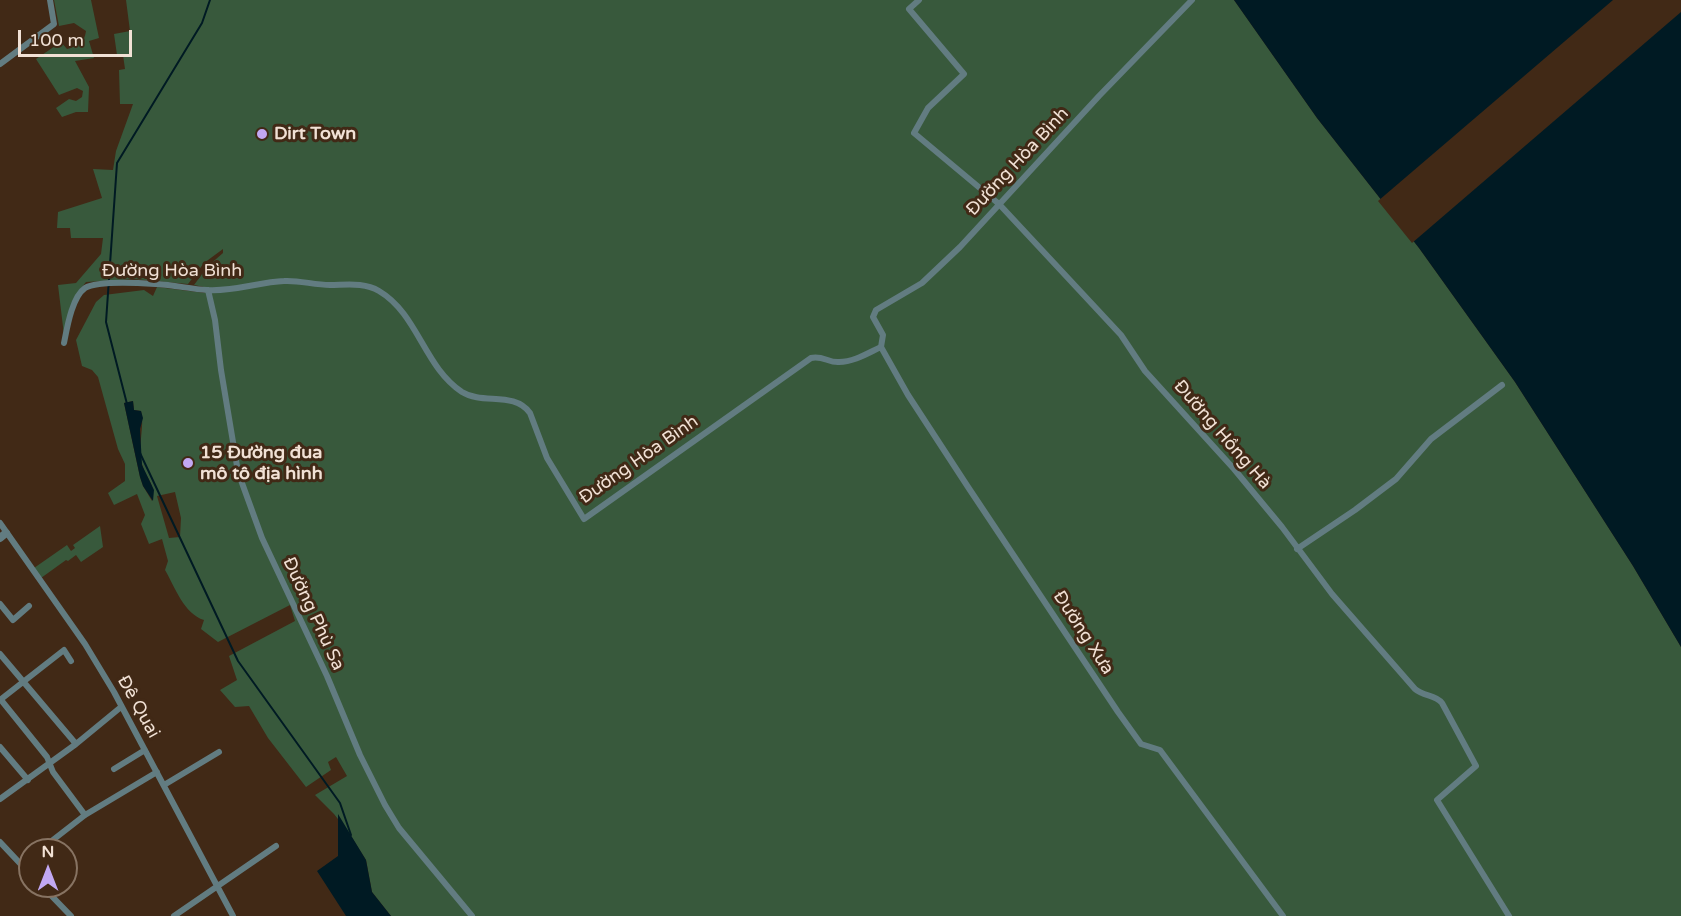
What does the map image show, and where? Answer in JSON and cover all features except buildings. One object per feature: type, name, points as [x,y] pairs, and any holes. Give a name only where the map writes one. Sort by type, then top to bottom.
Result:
[{"type":"street","points":[[0,64],[54,24],[51,0]]},
{"type":"street","name":"Đường Hồng Hà","points":[[919,0],[909,9],[964,74],[928,108],[914,133],[999,204],[1121,335],[1145,371],[1234,469],[1332,594],[1415,689],[1424,696],[1435,697],[1442,703],[1476,766],[1437,800],[1509,916]]},
{"type":"street","name":"Đường Hòa Bình","points":[[64,343],[70,315],[78,297],[85,288],[107,283],[127,282],[208,291],[285,281],[328,285],[354,284],[376,289],[387,296],[403,313],[434,363],[459,390],[471,397],[504,399],[526,407],[547,458],[584,519],[811,358],[822,357],[841,363],[881,347],[883,335],[873,317],[876,310],[922,283],[960,247],[1192,0]]},
{"type":"street","name":"Đường Phù Sa","points":[[208,291],[215,320],[220,370],[238,472],[262,538],[385,805],[399,828],[472,916]]},
{"type":"street","name":"Đường Xưa","points":[[881,347],[908,395],[1124,720],[1141,744],[1160,750],[1282,916]]},
{"type":"street","points":[[1297,549],[1396,479],[1431,439],[1502,385]]},
{"type":"street","name":"Đê Quai","points":[[0,524],[3,535],[85,644],[157,772],[233,916]]},
{"type":"street","points":[[0,604],[13,620],[29,606]]},
{"type":"street","points":[[71,661],[64,650],[0,700],[47,757],[49,764],[85,814]]},
{"type":"street","points":[[0,654],[76,744]]},
{"type":"street","points":[[1,797],[76,744],[121,707]]},
{"type":"street","points":[[0,747],[28,780]]},
{"type":"street","points":[[114,769],[145,750]]},
{"type":"street","points":[[164,785],[219,752]]},
{"type":"street","points":[[55,838],[85,814],[157,772]]},
{"type":"street","points":[[0,842],[18,862]]},
{"type":"street","points":[[174,916],[276,846]]},
{"type":"street","points":[[54,898],[71,916]]},
{"type":"green space","points":[[54,0],[91,0],[99,38],[89,41],[94,58],[75,61],[89,87],[88,112],[76,112],[62,117],[56,108],[69,99],[76,101],[82,97],[83,91],[77,88],[59,95],[36,59],[61,42],[67,49],[77,45],[84,39],[86,31],[74,23],[59,26]]},
{"type":"green space","points":[[126,0],[1234,0],[1317,118],[1419,248],[1515,382],[1633,566],[1681,647],[1681,916],[391,916],[372,892],[366,860],[349,833],[315,795],[347,776],[336,757],[328,762],[331,770],[306,787],[268,738],[249,706],[235,707],[220,690],[237,680],[229,656],[295,621],[290,605],[218,642],[201,629],[204,620],[191,612],[176,592],[165,570],[168,561],[162,539],[149,544],[141,524],[145,515],[137,494],[114,505],[108,493],[125,481],[125,464],[118,449],[98,377],[92,370],[82,366],[76,340],[96,302],[104,295],[144,290],[153,296],[157,287],[205,293],[204,287],[194,285],[208,266],[223,253],[223,249],[204,263],[188,284],[134,279],[86,282],[78,292],[64,335],[58,285],[76,283],[101,254],[103,238],[71,238],[70,228],[57,228],[58,212],[102,198],[93,169],[113,170],[116,151],[133,104],[120,104],[119,70],[125,69],[123,55],[117,55],[114,34],[130,31]],"holes":[[[133,401],[134,410],[141,411],[141,458],[152,485],[152,501],[140,477],[124,403]],[[175,492],[181,518],[180,537],[169,538],[157,496]]]},
{"type":"green space","points":[[100,526],[103,547],[81,562],[76,555],[66,560],[41,578],[34,568],[67,545],[71,551],[75,548],[73,545]]},
{"type":"water","points":[[1234,0],[1681,0],[1681,647],[1633,566],[1515,382],[1419,248],[1317,118]]},
{"type":"water","points":[[133,401],[134,410],[141,411],[143,418],[140,429],[142,465],[154,490],[153,501],[140,477],[124,403]]},
{"type":"water","points":[[338,814],[366,860],[372,892],[391,916],[346,916],[317,871],[338,856]]},
{"type":"pier","points":[[1613,0],[1681,0],[1681,12],[1412,243],[1378,201]]},
{"type":"waterway","points":[[127,404],[106,322],[117,163],[202,23],[210,0]]},
{"type":"waterway","points":[[140,453],[238,661],[340,803],[351,835]]},
{"type":"place","name":"Dirt Town","points":[[262,134]]},
{"type":"place","name":"15 Đường đua mô tô địa hình","points":[[188,463]]}]
